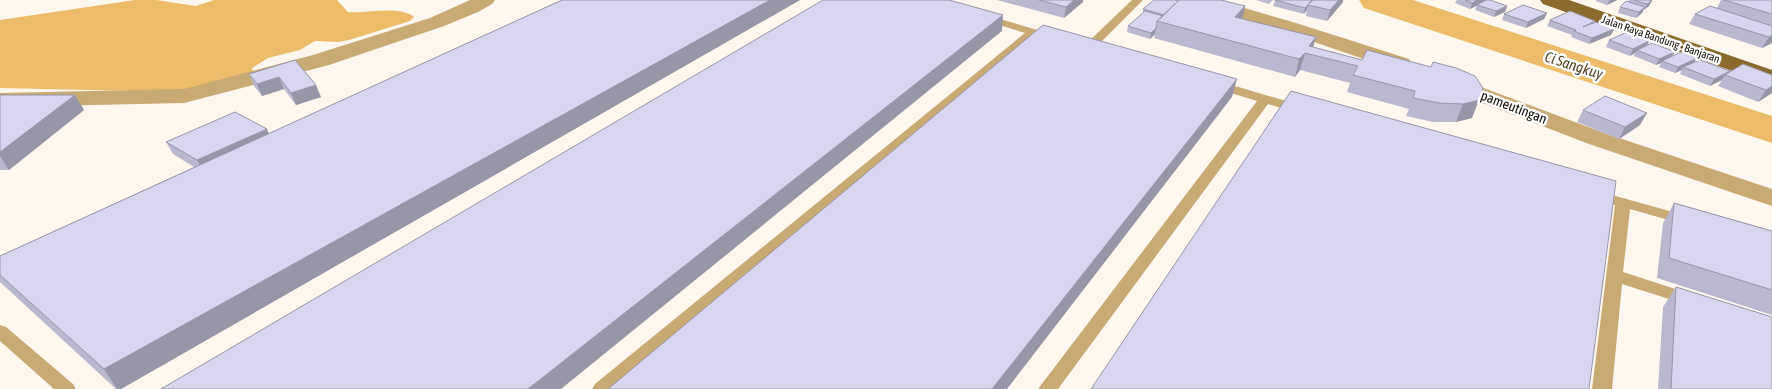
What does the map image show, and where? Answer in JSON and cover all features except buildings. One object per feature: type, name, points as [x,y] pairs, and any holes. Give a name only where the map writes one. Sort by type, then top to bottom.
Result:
[{"type":"main road","name":"Jalan Raya Bandung - Banjaran","points":[[1550,0],[1772,78]]},
{"type":"street","points":[[0,100],[184,96],[321,60],[436,22],[471,8],[485,0]]},
{"type":"street","name":"pameutingan","points":[[1194,0],[1394,61],[1616,146],[1772,198]]},
{"type":"lane","points":[[1089,47],[1138,0]]},
{"type":"lane","points":[[968,13],[1052,37]]},
{"type":"lane","points":[[602,389],[1033,32]]},
{"type":"lane","points":[[1070,42],[1107,52]]},
{"type":"lane","points":[[1200,80],[1312,113]]},
{"type":"lane","points":[[1048,389],[1264,99]]},
{"type":"lane","points":[[1585,191],[1697,223]]},
{"type":"lane","points":[[1602,389],[1623,202]]},
{"type":"lane","points":[[1614,274],[1707,305]]},
{"type":"lane","points":[[0,331],[66,389]]},
{"type":"shaded area","points":[[135,0],[156,0],[196,6],[214,0],[337,0],[348,12],[400,11],[414,17],[410,21],[349,40],[338,42],[315,41],[300,50],[268,58],[252,68],[253,72],[178,92],[0,88],[0,20]]},
{"type":"waterway","name":"Ci Sangkuy","points":[[1377,0],[1772,130]]}]
